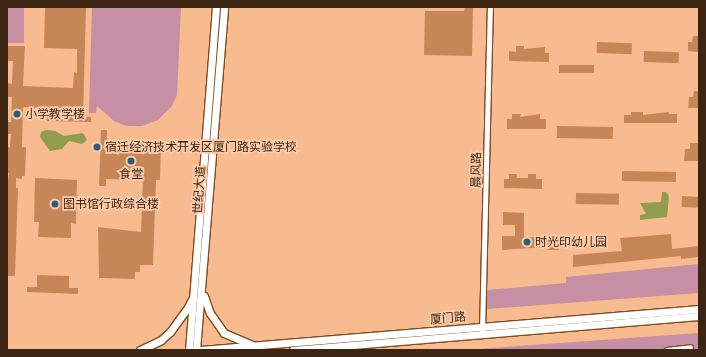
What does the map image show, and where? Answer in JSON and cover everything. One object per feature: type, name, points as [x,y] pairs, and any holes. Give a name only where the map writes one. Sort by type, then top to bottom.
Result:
[{"type":"street","name":"世纪大道","points":[[196,350],[198,291],[216,7]]},
{"type":"street","name":"世纪大道","points":[[190,350],[198,291],[224,7]]},
{"type":"street","name":"晨风路","points":[[482,330],[490,7]]},
{"type":"street","points":[[198,291],[210,314],[224,333],[254,346]]},
{"type":"street","points":[[140,350],[160,340],[177,324],[188,310],[198,291]]},
{"type":"street","name":"厦门路","points":[[293,350],[699,309]]},
{"type":"street","name":"厦门路","points":[[200,350],[699,316]]},
{"type":"street","points":[[667,350],[690,347]]},
{"type":"shaded area","points":[[7,7],[24,7],[24,43],[7,43]]},
{"type":"shaded area","points":[[92,7],[181,7],[177,95],[172,106],[158,120],[142,126],[126,126],[114,121],[97,106],[96,113],[89,113]]},
{"type":"shaded area","points":[[46,130],[55,131],[64,136],[83,133],[87,140],[82,144],[69,141],[62,149],[50,151],[40,137],[41,132]]},
{"type":"shaded area","points":[[662,192],[666,192],[669,196],[667,217],[640,220],[640,215],[646,214],[640,203],[661,202]]},
{"type":"shaded area","points":[[699,264],[699,293],[487,309],[487,290],[566,283],[566,277]]},
{"type":"shaded area","points":[[699,333],[699,350],[469,350],[492,348]]},
{"type":"building","points":[[45,7],[86,7],[83,117],[91,117],[91,122],[47,121],[47,117],[44,117],[44,108],[23,107],[22,147],[26,147],[25,176],[22,176],[22,179],[16,178],[16,188],[18,188],[15,276],[7,276],[7,188],[9,173],[7,173],[7,147],[10,147],[11,134],[7,134],[7,122],[11,122],[12,97],[7,97],[7,83],[12,84],[13,61],[7,61],[7,46],[25,46],[23,86],[73,88],[74,72],[77,73],[77,49],[44,48]]},
{"type":"building","points":[[465,7],[473,7],[472,56],[424,55],[425,11],[464,11]]},
{"type":"building","points":[[693,36],[699,36],[699,52],[688,51],[688,42],[692,42]]},
{"type":"building","points":[[597,42],[632,43],[632,54],[597,53]]},
{"type":"building","points":[[516,46],[524,46],[524,49],[545,47],[545,53],[549,53],[549,62],[509,61],[509,51],[516,52]]},
{"type":"building","points":[[644,51],[679,52],[679,63],[644,62]]},
{"type":"building","points":[[559,65],[594,65],[594,73],[559,73]]},
{"type":"building","points":[[694,91],[699,91],[699,108],[688,108],[689,97],[693,97]]},
{"type":"building","points":[[631,112],[643,112],[643,115],[669,112],[669,114],[677,114],[677,123],[624,123],[624,115],[631,115]]},
{"type":"building","points":[[512,114],[521,114],[520,117],[540,114],[540,119],[546,119],[546,129],[507,129],[507,119],[512,119]]},
{"type":"building","points":[[557,126],[613,127],[613,139],[557,138]]},
{"type":"building","points":[[101,130],[107,130],[107,142],[161,143],[160,180],[156,180],[153,265],[140,265],[140,272],[135,272],[135,279],[99,278],[98,227],[141,232],[143,180],[106,179],[106,186],[99,186]]},
{"type":"building","points":[[690,143],[699,143],[699,161],[684,161],[685,149],[690,149]]},
{"type":"building","points":[[622,171],[676,172],[676,182],[622,181]]},
{"type":"building","points":[[509,174],[517,174],[517,178],[528,178],[528,174],[536,174],[536,179],[542,179],[542,189],[504,188],[504,179],[509,179]]},
{"type":"building","name":"图书馆行政综合楼","points":[[35,178],[77,180],[76,224],[71,223],[71,238],[38,237],[39,222],[34,222]]},
{"type":"building","points":[[576,193],[619,194],[619,205],[576,204]]},
{"type":"building","points":[[682,196],[699,197],[698,208],[681,207]]},
{"type":"building","points":[[503,212],[524,213],[524,237],[559,237],[559,250],[547,250],[547,247],[502,250],[502,236],[515,236],[515,225],[503,225]]},
{"type":"building","points":[[671,234],[672,249],[699,246],[699,257],[681,259],[681,256],[573,267],[573,255],[622,251],[620,238]]},
{"type":"building","points":[[37,275],[69,276],[69,288],[78,288],[78,294],[27,292],[27,287],[37,287]]},
{"type":"place","name":"小学教学楼","points":[[17,114]]},
{"type":"place","name":"宿迁经济技术开发区厦门路实验学校","points":[[97,147]]},
{"type":"place","name":"食堂","points":[[131,161]]},
{"type":"place","name":"图书馆行政综合楼","points":[[55,204]]},
{"type":"place","name":"时光印幼儿园","points":[[527,242]]}]
